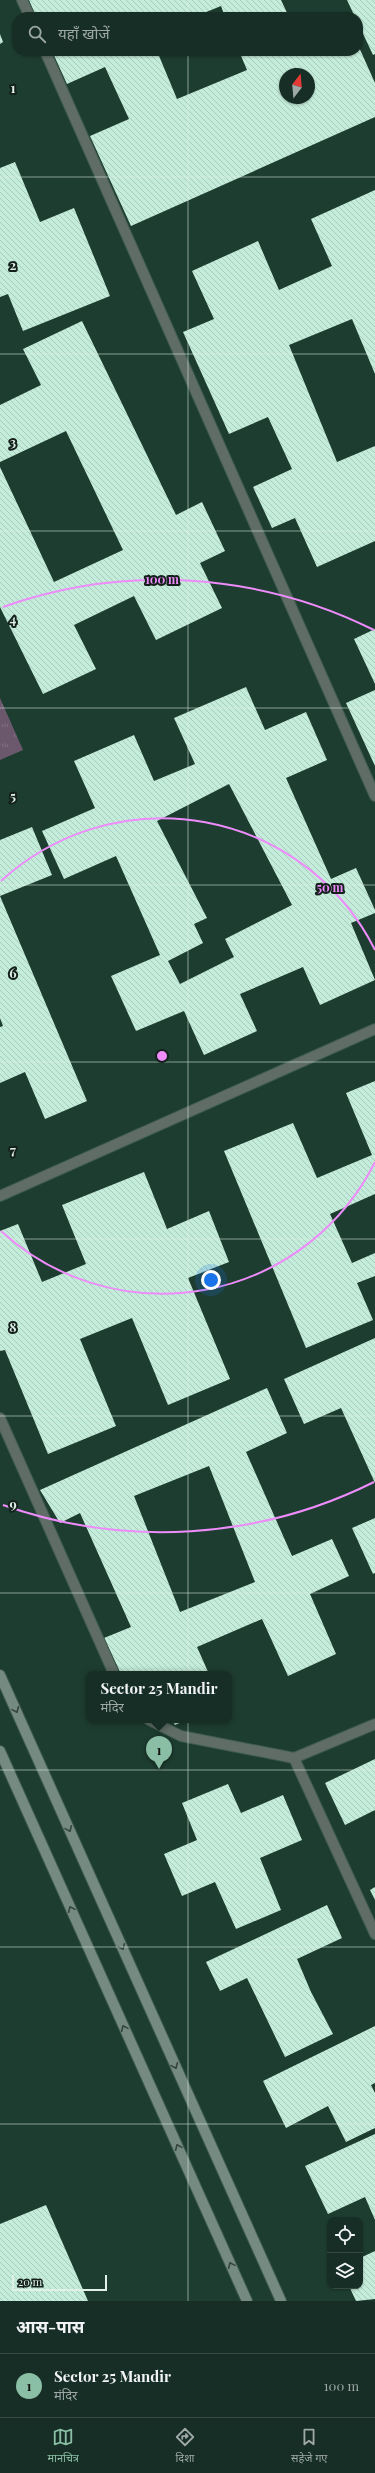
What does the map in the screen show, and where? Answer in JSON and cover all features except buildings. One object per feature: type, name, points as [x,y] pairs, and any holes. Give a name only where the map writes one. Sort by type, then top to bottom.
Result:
[{"type":"street","points":[[22,0],[28,12]]},
{"type":"street","points":[[47,56],[375,796]]},
{"type":"street","points":[[0,1196],[375,1029]]},
{"type":"street","points":[[0,1418],[113,1671]]},
{"type":"street","points":[[0,1674],[281,2301]]},
{"type":"street","points":[[155,1723],[181,1736],[294,1758],[375,1724]]},
{"type":"street","points":[[0,1750],[247,2301]]},
{"type":"street","points":[[294,1758],[375,1934]]},
{"type":"green space","points":[[0,698],[23,750],[0,760]]},
{"type":"place","name":"Sector 25 Mandir","points":[[159,1769]]}]
